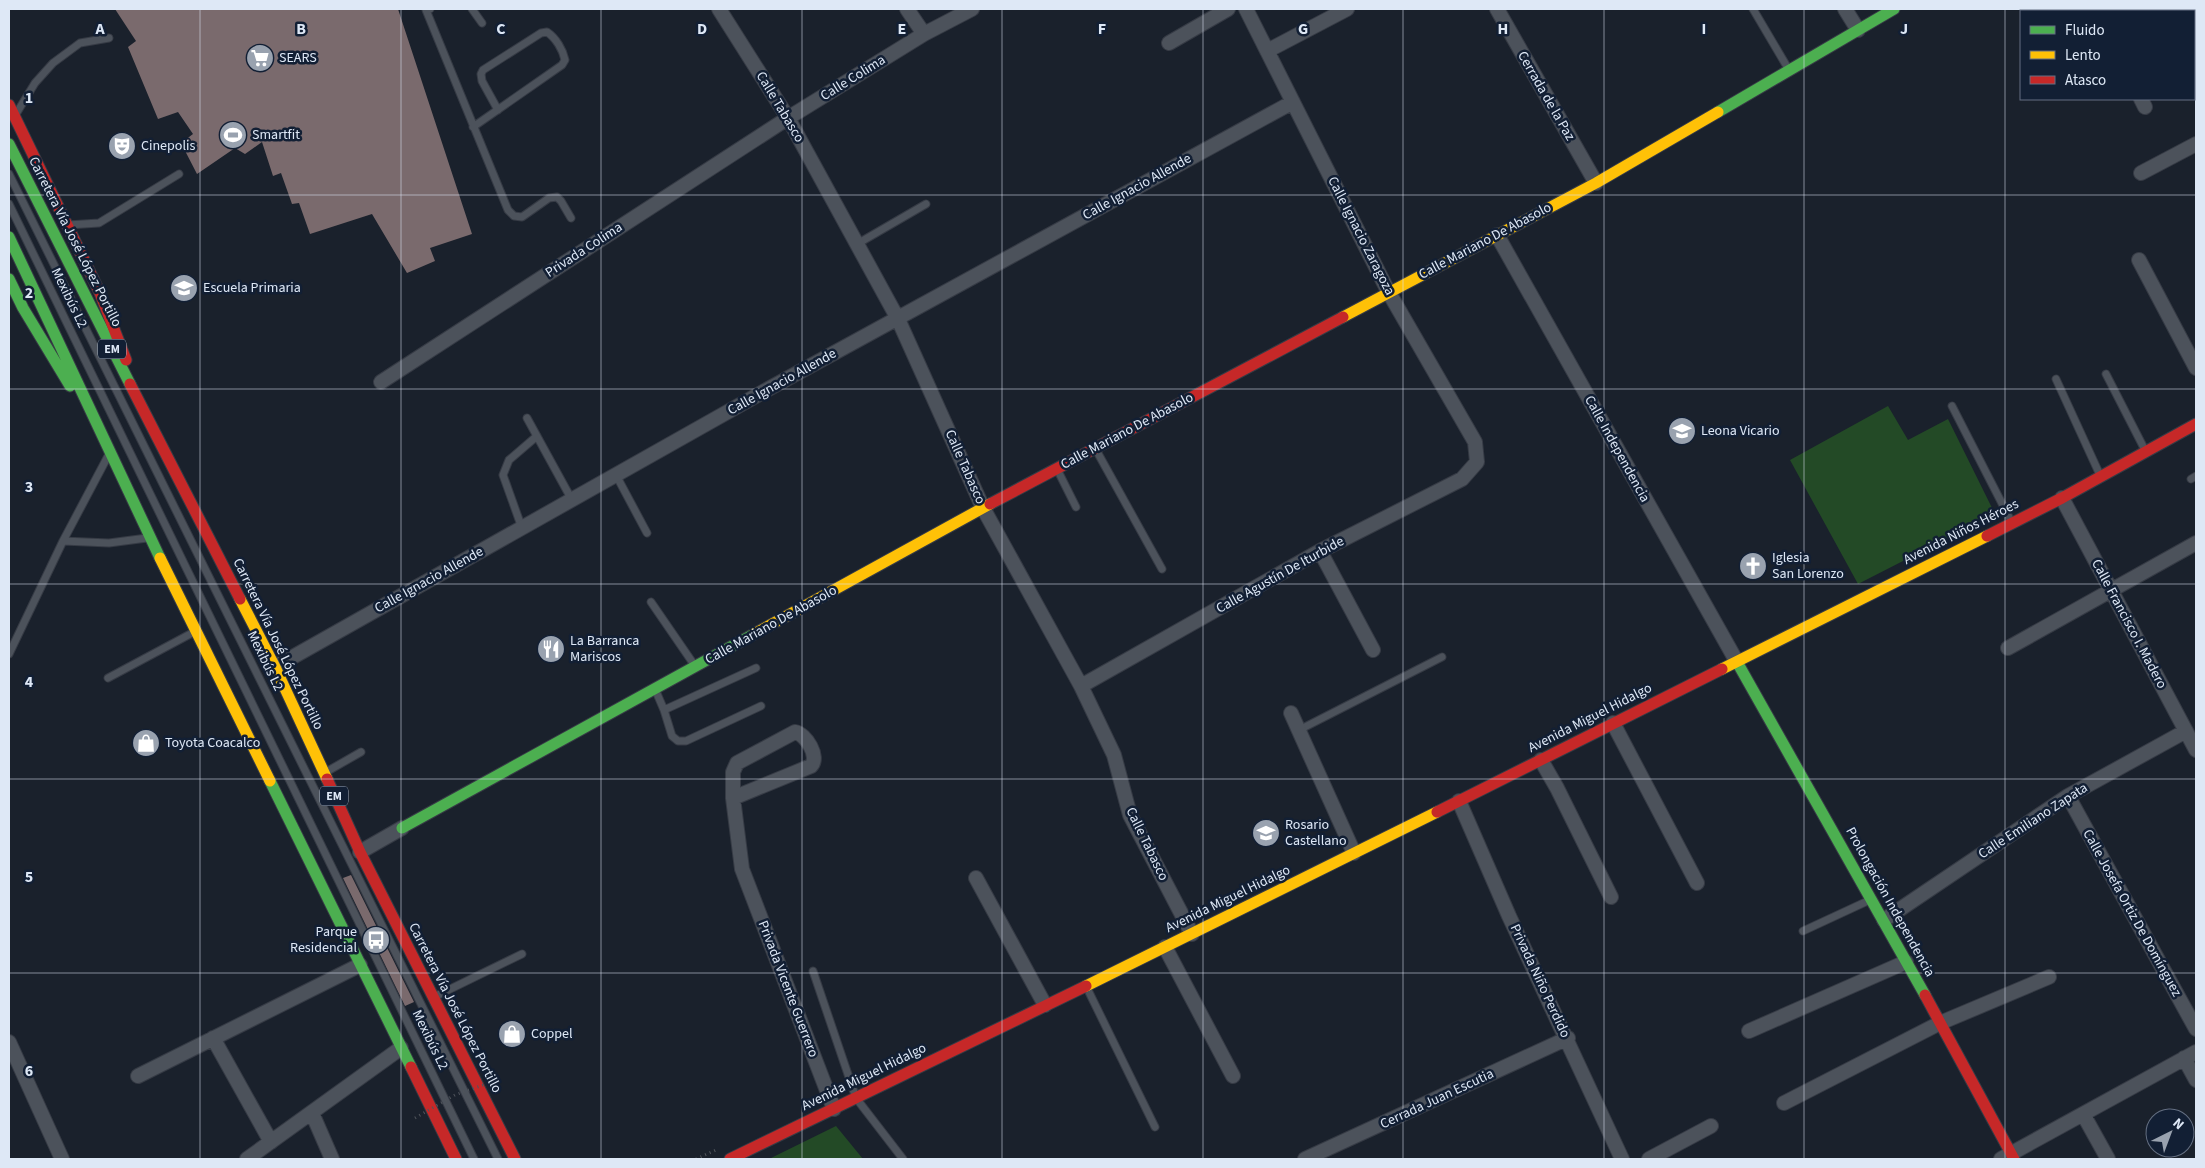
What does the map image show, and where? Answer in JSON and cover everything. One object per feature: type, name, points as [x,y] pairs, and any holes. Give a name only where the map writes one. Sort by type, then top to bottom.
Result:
[{"type":"street","name":"Calle Tabasco","points":[[719,9],[788,118],[898,319],[983,508],[1081,686],[1114,755],[1130,815],[1192,934]]},
{"type":"street","points":[[907,9],[924,34]]},
{"type":"street","name":"Calle Colima","points":[[788,118],[924,34],[972,9]]},
{"type":"street","points":[[1169,43],[1228,9]]},
{"type":"street","name":"Calle Ignacio Zaragoza","points":[[1246,9],[1388,291],[1475,442],[1477,462]]},
{"type":"street","points":[[1267,52],[1347,9]]},
{"type":"street","name":"Cerrada de la Paz","points":[[1497,9],[1596,183]]},
{"type":"street","points":[[1845,9],[1858,30]]},
{"type":"street","name":"Calle Mariano De Abasolo","points":[[360,852],[983,508],[1388,291],[1596,183],[1894,9]]},
{"type":"street","name":"Calle Ignacio Allende","points":[[275,667],[616,475],[1293,102]]},
{"type":"street","points":[[9,105],[100,293],[155,433]]},
{"type":"street","name":"Privada Colima","points":[[381,382],[788,118]]},
{"type":"street","name":"Carretera Vía José López Portillo","points":[[9,144],[68,264],[275,667],[360,852],[515,1159]]},
{"type":"street","points":[[2141,173],[2196,144]]},
{"type":"street","name":"Calle Independencia","points":[[1497,235],[1737,662]]},
{"type":"street","points":[[9,237],[150,537],[456,1159]]},
{"type":"street","points":[[2139,260],[2196,368]]},
{"type":"street","points":[[9,279],[23,308],[110,452]]},
{"type":"street","name":"Avenida Niños Héroes","points":[[1737,662],[2101,478],[2196,424]]},
{"type":"street","name":"Calle Agustín De Iturbide","points":[[1081,686],[1320,551],[1462,479],[1477,462]]},
{"type":"street","name":"Calle Francisco I. Madero","points":[[2062,498],[2196,750]]},
{"type":"street","points":[[2008,648],[2196,544]]},
{"type":"street","points":[[1320,551],[1373,650]]},
{"type":"street","name":"Avenida Miguel Hidalgo","points":[[730,1159],[1192,934],[1737,662]]},
{"type":"street","name":"Prolongación Independencia","points":[[1737,662],[1884,920],[2009,1157]]},
{"type":"street","points":[[1291,713],[1354,853]]},
{"type":"street","points":[[1613,723],[1697,883]]},
{"type":"street","name":"Calle Emiliano Zapata","points":[[1884,920],[2068,796],[2186,731]]},
{"type":"street","name":"Privada Vicente Guerrero","points":[[734,798],[811,766],[815,762],[815,758],[804,736],[795,732],[737,763],[733,772],[734,798],[742,869],[834,1109]]},
{"type":"street","points":[[1541,760],[1557,788],[1611,897]]},
{"type":"street","name":"Calle Josefa Ortiz De Domínguez","points":[[2068,796],[2196,1029]]},
{"type":"street","name":"Privada Niño Perdido","points":[[1459,801],[1509,916],[1568,1038],[1622,1159]]},
{"type":"street","points":[[976,878],[1045,1005]]},
{"type":"street","points":[[1165,947],[1233,1076]]},
{"type":"street","points":[[1750,1031],[1906,962]]},
{"type":"street","points":[[138,1076],[360,965]]},
{"type":"street","points":[[1784,1103],[1940,1023],[2049,977]]},
{"type":"street","points":[[214,1038],[271,1142]]},
{"type":"street","name":"Cerrada Juan Escutia","points":[[1306,1159],[1568,1038]]},
{"type":"street","points":[[9,1042],[62,1159]]},
{"type":"street","points":[[247,1159],[401,1048]]},
{"type":"street","points":[[2009,1157],[2190,1055],[2196,1080]]},
{"type":"street","points":[[312,1113],[332,1159]]},
{"type":"street","points":[[2084,1114],[2108,1159]]},
{"type":"street","points":[[1649,1159],[1712,1126]]},
{"type":"lane","points":[[427,9],[473,128],[508,210],[514,216],[522,216],[548,198],[556,197],[561,201],[571,218]]},
{"type":"lane","points":[[472,9],[482,24]]},
{"type":"lane","points":[[1753,9],[1789,70]]},
{"type":"lane","points":[[473,128],[562,65],[566,60],[552,35],[547,32],[541,33],[483,70],[481,74],[482,81],[498,110]]},
{"type":"lane","points":[[14,116],[35,83],[53,63],[80,43],[109,38]]},
{"type":"lane","name":"Mexibús L2","points":[[9,174],[498,1159]]},
{"type":"lane","points":[[68,225],[100,223],[179,174]]},
{"type":"lane","name":"Mexibús L2","points":[[9,204],[474,1159]]},
{"type":"lane","points":[[857,244],[926,204]]},
{"type":"lane","points":[[2106,374],[2146,452]]},
{"type":"lane","points":[[2056,379],[2101,478]]},
{"type":"lane","points":[[1952,406],[2012,524]]},
{"type":"lane","points":[[527,418],[572,500]]},
{"type":"lane","points":[[522,528],[503,475],[509,460],[537,436]]},
{"type":"lane","points":[[1095,448],[1162,568]]},
{"type":"lane","points":[[9,654],[63,542],[110,452]]},
{"type":"lane","points":[[1057,468],[1076,507]]},
{"type":"lane","points":[[616,475],[647,533]]},
{"type":"lane","points":[[63,542],[109,543],[150,537]]},
{"type":"lane","points":[[651,602],[695,667]]},
{"type":"lane","points":[[108,678],[196,631]]},
{"type":"lane","points":[[1299,730],[1442,657]]},
{"type":"lane","points":[[664,710],[756,668]]},
{"type":"lane","points":[[655,689],[672,736],[678,741],[686,740],[761,706]]},
{"type":"lane","points":[[324,773],[361,752]]},
{"type":"lane","points":[[1804,931],[1872,899]]},
{"type":"lane","points":[[433,998],[522,954]]},
{"type":"lane","points":[[813,971],[856,1098],[903,1159]]},
{"type":"lane","points":[[1086,985],[1155,1127]]},
{"type":"path","points":[[415,1118],[455,1095],[497,1080]]},
{"type":"green space","points":[[1888,406],[1908,440],[1948,419],[1995,514],[1858,584],[1790,460]]},
{"type":"green space","points":[[836,1126],[863,1159],[769,1159]]},
{"type":"building","points":[[115,9],[398,9],[472,234],[430,248],[435,261],[407,273],[372,214],[310,234],[299,203],[292,204],[281,173],[273,176],[262,142],[245,154],[235,148],[197,174],[181,143],[193,134],[178,112],[158,119],[128,47],[136,41]]},
{"type":"building","points":[[351,875],[414,1002],[405,1006],[343,878]]},
{"type":"traffic: fast","points":[[1718,112],[1894,9]]},
{"type":"traffic: fast","points":[[9,144],[130,384]]},
{"type":"traffic: fast","points":[[9,237],[160,558]]},
{"type":"traffic: fast","points":[[9,279],[23,308],[70,386]]},
{"type":"traffic: fast","points":[[402,828],[754,634]]},
{"type":"traffic: fast","points":[[1737,662],[1925,995]]},
{"type":"traffic: fast","points":[[270,781],[411,1067]]},
{"type":"traffic: slow","points":[[1343,317],[1596,183],[1718,112]]},
{"type":"traffic: slow","points":[[754,634],[990,504]]},
{"type":"traffic: slow","points":[[1722,669],[1987,536]]},
{"type":"traffic: slow","points":[[160,558],[270,781]]},
{"type":"traffic: slow","points":[[240,599],[275,667],[327,779]]},
{"type":"traffic: slow","points":[[1086,986],[1437,812]]},
{"type":"traffic: jam","points":[[9,105],[100,293],[126,360]]},
{"type":"traffic: jam","points":[[990,504],[1343,317]]},
{"type":"traffic: jam","points":[[130,384],[240,599]]},
{"type":"traffic: jam","points":[[1987,536],[2062,498],[2196,424]]},
{"type":"traffic: jam","points":[[1437,812],[1722,669]]},
{"type":"traffic: jam","points":[[327,779],[360,852],[515,1159]]},
{"type":"traffic: jam","points":[[730,1159],[1086,986]]},
{"type":"traffic: jam","points":[[1925,995],[2014,1159]]},
{"type":"traffic: jam","points":[[411,1067],[456,1159]]},
{"type":"place","name":"SEARS","points":[[260,58]]},
{"type":"place","name":"Smartfit","points":[[233,135]]},
{"type":"place","name":"Cinepolis","points":[[122,146]]},
{"type":"place","name":"Escuela Primaria","points":[[184,288]]},
{"type":"place","name":"Leona Vicario","points":[[1682,431]]},
{"type":"place","name":"Iglesia San Lorenzo","points":[[1753,566]]},
{"type":"place","name":"La Barranca Mariscos","points":[[551,649]]},
{"type":"place","name":"Toyota Coacalco","points":[[146,743]]},
{"type":"place","name":"Rosario Castellano","points":[[1266,833]]},
{"type":"place","name":"Parque Residencial","points":[[376,940]]},
{"type":"place","name":"Coppel","points":[[512,1034]]}]
